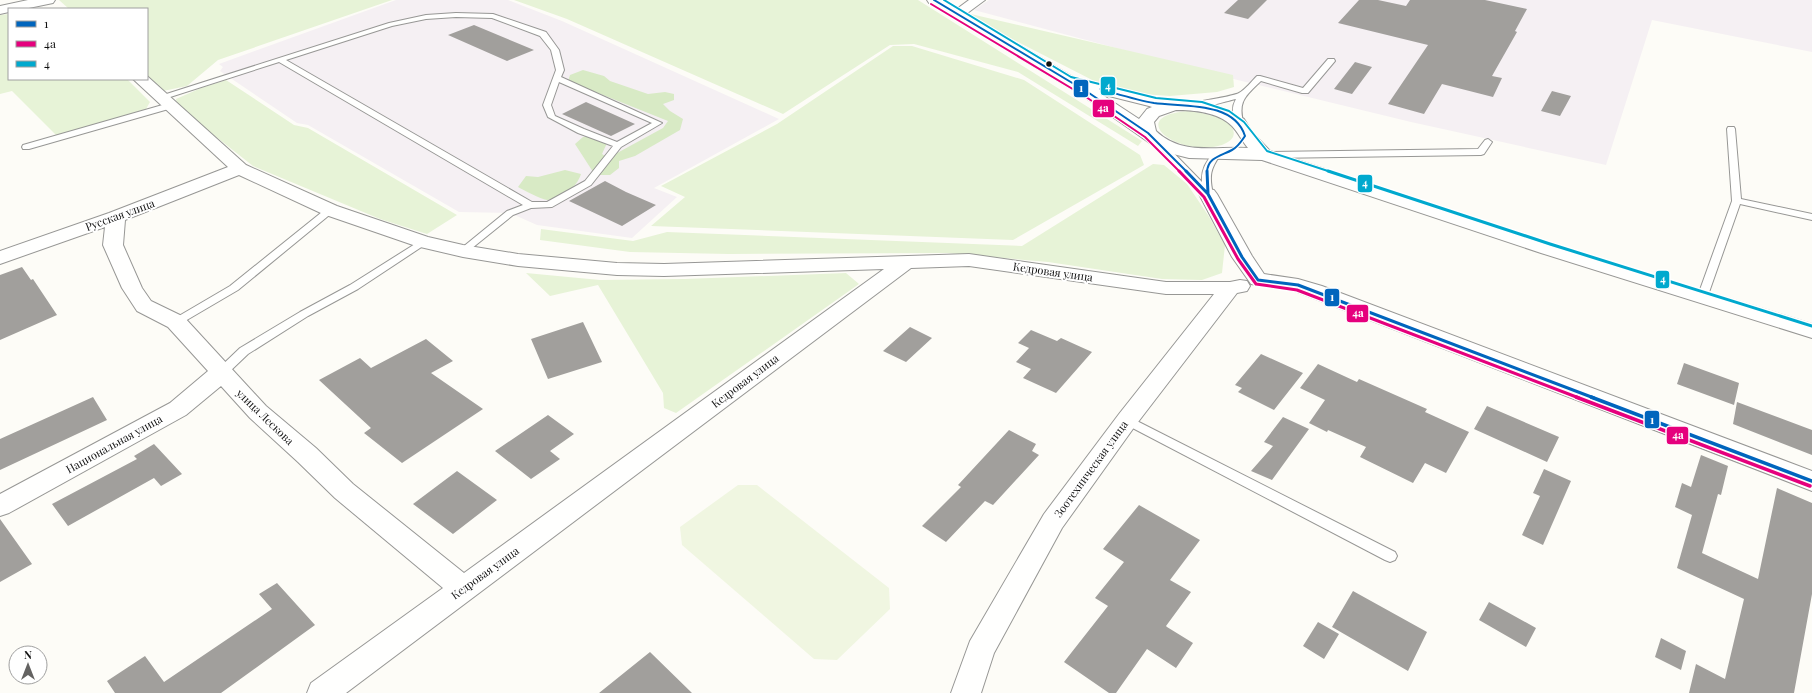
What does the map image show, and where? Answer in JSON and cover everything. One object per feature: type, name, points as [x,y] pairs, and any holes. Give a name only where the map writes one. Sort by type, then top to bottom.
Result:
[{"type":"street","points":[[10,8],[48,0],[57,8]]},
{"type":"street","points":[[934,0],[1089,93],[1168,148],[1201,155],[1236,153],[1264,155],[1702,298],[1812,331]]},
{"type":"street","points":[[957,14],[978,0]]},
{"type":"street","points":[[141,80],[240,169],[330,210],[423,242],[464,251],[518,260],[617,269],[672,269],[906,262]]},
{"type":"street","points":[[1069,82],[1155,103],[1201,107],[1214,110],[1227,115],[1242,129],[1264,155]]},
{"type":"street","points":[[1152,137],[1146,121],[1151,115],[1160,110],[1179,106]]},
{"type":"street","points":[[1217,154],[1230,151],[1239,146],[1244,140],[1242,129]]},
{"type":"street","name":"Русская улица","points":[[0,258],[116,217],[240,169]]},
{"type":"street","points":[[1208,194],[1242,257],[1258,280]]},
{"type":"street","name":"улица Лескова","points":[[116,217],[113,245],[132,288],[144,306],[176,322],[222,372],[244,399],[258,412],[307,455],[344,491],[464,589]]},
{"type":"street","name":"Кедровая улица","points":[[322,693],[906,262],[969,260],[1166,288],[1230,288]]},
{"type":"street","points":[[1230,288],[1258,280],[1298,285],[1812,481]]},
{"type":"street","name":"Зоотехническая улица","points":[[966,693],[980,650],[1053,521],[1127,420],[1230,288]]},
{"type":"street","name":"Национальная улица","points":[[0,506],[178,409],[222,372]]},
{"type":"lane","points":[[26,148],[165,102],[281,60],[391,24],[426,17],[456,15],[493,16],[543,34],[555,50],[560,70],[547,105],[552,117],[581,131],[618,145]]},
{"type":"lane","points":[[281,60],[530,205]]},
{"type":"lane","points":[[1242,129],[1236,114],[1237,105],[1241,95],[1260,78],[1305,91],[1331,62]]},
{"type":"lane","points":[[464,251],[510,213],[530,205],[549,205],[588,183],[618,145],[658,123],[558,78]]},
{"type":"lane","points":[[1179,106],[1204,104],[1241,95]]},
{"type":"lane","points":[[1702,298],[1737,201],[1731,128]]},
{"type":"lane","points":[[1152,137],[1208,194]]},
{"type":"lane","points":[[1264,155],[1481,152],[1488,142]]},
{"type":"lane","points":[[1208,194],[1205,176],[1210,162],[1217,154]]},
{"type":"lane","points":[[1737,201],[1812,217]]},
{"type":"lane","points":[[176,322],[234,288],[330,210]]},
{"type":"lane","points":[[222,372],[244,352],[304,314],[354,287],[423,242]]},
{"type":"lane","points":[[1127,420],[1390,556]]},
{"type":"shaded area","points":[[396,0],[508,0],[562,21],[779,119],[654,188],[677,197],[632,238],[537,225],[510,213],[459,212],[308,125],[297,123],[220,71],[223,67],[219,64]]},
{"type":"shaded area","points":[[989,0],[1812,0],[1812,52],[1652,20],[1606,165],[1411,122],[1221,76],[974,10]]},
{"type":"green space","points":[[59,0],[392,0],[218,60],[187,86],[163,91],[148,77],[148,8],[68,8]]},
{"type":"green space","points":[[514,0],[918,0],[1142,141],[1138,146],[1018,72],[914,44],[890,45],[783,114],[567,19]]},
{"type":"green space","points":[[962,12],[1233,75],[1234,87],[1217,92],[1170,96],[1143,94],[1100,84],[967,16]]},
{"type":"green space","points":[[8,14],[8,80],[128,80],[150,102],[146,109],[85,128],[56,135],[12,91],[0,94],[0,15]]},
{"type":"green space","points":[[893,46],[912,46],[1024,80],[1140,155],[1144,165],[1013,240],[651,226],[685,197],[661,186],[777,124]]},
{"type":"green space","points":[[583,70],[604,76],[610,81],[648,94],[665,92],[674,94],[674,100],[663,104],[670,111],[683,119],[680,130],[635,156],[619,161],[619,168],[610,175],[595,175],[575,144],[583,137],[596,135],[607,143],[602,154],[608,158],[663,128],[668,121],[568,81],[570,75]]},
{"type":"green space","points":[[226,80],[294,125],[308,128],[457,215],[427,234],[380,219],[253,166],[177,106],[176,99],[201,88]]},
{"type":"green space","points":[[1187,111],[1217,117],[1224,121],[1230,125],[1233,130],[1232,139],[1222,145],[1202,148],[1187,146],[1174,141],[1164,134],[1159,127],[1160,120],[1169,115]]},
{"type":"green space","points":[[1153,164],[1164,165],[1187,184],[1208,215],[1225,245],[1222,273],[1202,280],[1162,279],[1048,262],[947,253],[729,254],[630,252],[540,240],[541,229],[633,241],[667,232],[1022,246]]},
{"type":"green space","points":[[565,170],[581,174],[576,184],[568,192],[558,198],[547,200],[518,187],[526,176],[538,177]]},
{"type":"green space","points":[[526,273],[600,280],[685,279],[846,273],[859,284],[676,413],[664,408],[663,393],[598,285],[550,296]]},
{"type":"green space","points":[[738,485],[757,485],[889,588],[890,609],[837,660],[814,659],[682,545],[680,527]]},
{"type":"building","points":[[1238,0],[1267,0],[1248,19],[1224,13]]},
{"type":"building","points":[[1359,0],[1378,0],[1406,6],[1410,0],[1485,0],[1527,9],[1515,31],[1517,32],[1492,76],[1502,78],[1493,97],[1442,84],[1424,114],[1388,104],[1428,45],[1338,23]]},
{"type":"building","points":[[474,25],[534,50],[507,61],[448,35]]},
{"type":"building","points":[[1355,62],[1372,67],[1352,94],[1334,89]]},
{"type":"building","points":[[1552,91],[1571,96],[1560,116],[1541,111]]},
{"type":"building","points":[[586,102],[635,124],[611,136],[562,114]]},
{"type":"building","points":[[605,181],[656,205],[622,226],[569,201]]},
{"type":"building","points":[[22,267],[31,280],[33,279],[57,315],[0,340],[0,275]]},
{"type":"building","points":[[583,322],[602,362],[548,379],[531,339]]},
{"type":"building","points":[[910,327],[932,338],[906,362],[883,351]]},
{"type":"building","points":[[1031,330],[1057,341],[1061,338],[1092,352],[1056,393],[1023,378],[1031,369],[1016,362],[1029,348],[1018,343]]},
{"type":"building","points":[[426,339],[453,361],[431,373],[483,409],[402,463],[364,433],[371,428],[319,380],[360,358],[371,368]]},
{"type":"building","points":[[1261,354],[1303,373],[1274,410],[1238,392],[1242,388],[1235,385]]},
{"type":"building","points":[[1684,363],[1739,383],[1734,405],[1677,384]]},
{"type":"building","points":[[1318,364],[1357,382],[1359,379],[1427,409],[1425,412],[1469,432],[1446,473],[1425,463],[1413,483],[1360,457],[1366,447],[1328,430],[1327,432],[1309,423],[1325,400],[1300,388]]},
{"type":"building","points":[[93,397],[107,420],[0,470],[0,439]]},
{"type":"building","points":[[1737,402],[1812,430],[1812,455],[1733,424]]},
{"type":"building","points":[[1487,406],[1559,437],[1547,462],[1474,429]]},
{"type":"building","points":[[548,415],[574,434],[550,451],[560,459],[531,479],[495,451]]},
{"type":"building","points":[[1283,417],[1309,429],[1272,480],[1251,471],[1273,446],[1264,442]]},
{"type":"building","points":[[1009,430],[1036,444],[1032,451],[1039,455],[993,505],[985,501],[946,542],[922,526],[961,487],[958,485]]},
{"type":"building","points":[[154,444],[182,474],[161,486],[154,478],[68,526],[52,504],[137,459],[134,456]]},
{"type":"building","points":[[1701,455],[1728,466],[1721,495],[1718,494],[1702,553],[1758,579],[1777,488],[1812,503],[1812,594],[1794,693],[1689,693],[1696,664],[1725,679],[1744,599],[1677,568],[1692,515],[1675,507],[1682,483],[1691,487]]},
{"type":"building","points":[[1544,469],[1571,481],[1543,545],[1522,535],[1540,496],[1533,493]]},
{"type":"building","points":[[457,471],[497,500],[453,534],[413,504]]},
{"type":"building","points":[[1139,505],[1200,540],[1170,580],[1191,592],[1166,626],[1193,643],[1176,668],[1147,649],[1116,693],[1109,693],[1064,662],[1108,606],[1095,598],[1124,562],[1103,549]]},
{"type":"building","points":[[0,519],[32,564],[0,582]]},
{"type":"building","points":[[277,583],[315,625],[221,693],[115,693],[107,681],[145,656],[164,682],[272,609],[259,594]]},
{"type":"building","points":[[1353,591],[1427,632],[1408,671],[1332,627]]},
{"type":"building","points":[[1489,602],[1536,628],[1526,647],[1479,620]]},
{"type":"building","points":[[1318,622],[1339,634],[1324,659],[1303,646]]},
{"type":"building","points":[[1661,638],[1686,651],[1681,670],[1655,657]]},
{"type":"building","points":[[650,652],[692,693],[599,693]]},
{"type":"transit line","name":"1","points":[[934,0],[1089,93],[1148,133],[1208,194],[1242,257],[1258,280],[1298,285],[1315,291],[1812,481]]},
{"type":"transit line","name":"4","points":[[944,0],[1071,77],[1156,98],[1202,102],[1229,111],[1244,122],[1267,151],[1550,244],[1812,326]]},
{"type":"transit line","name":"4а","points":[[931,4],[1086,97],[1145,137],[1204,197],[1238,259],[1256,284],[1297,290],[1810,486]]},
{"type":"transit line","name":"1","points":[[1100,89],[1154,103],[1212,109],[1232,118],[1240,125],[1245,136],[1239,145],[1211,160],[1207,167],[1206,178],[1208,194]]}]
